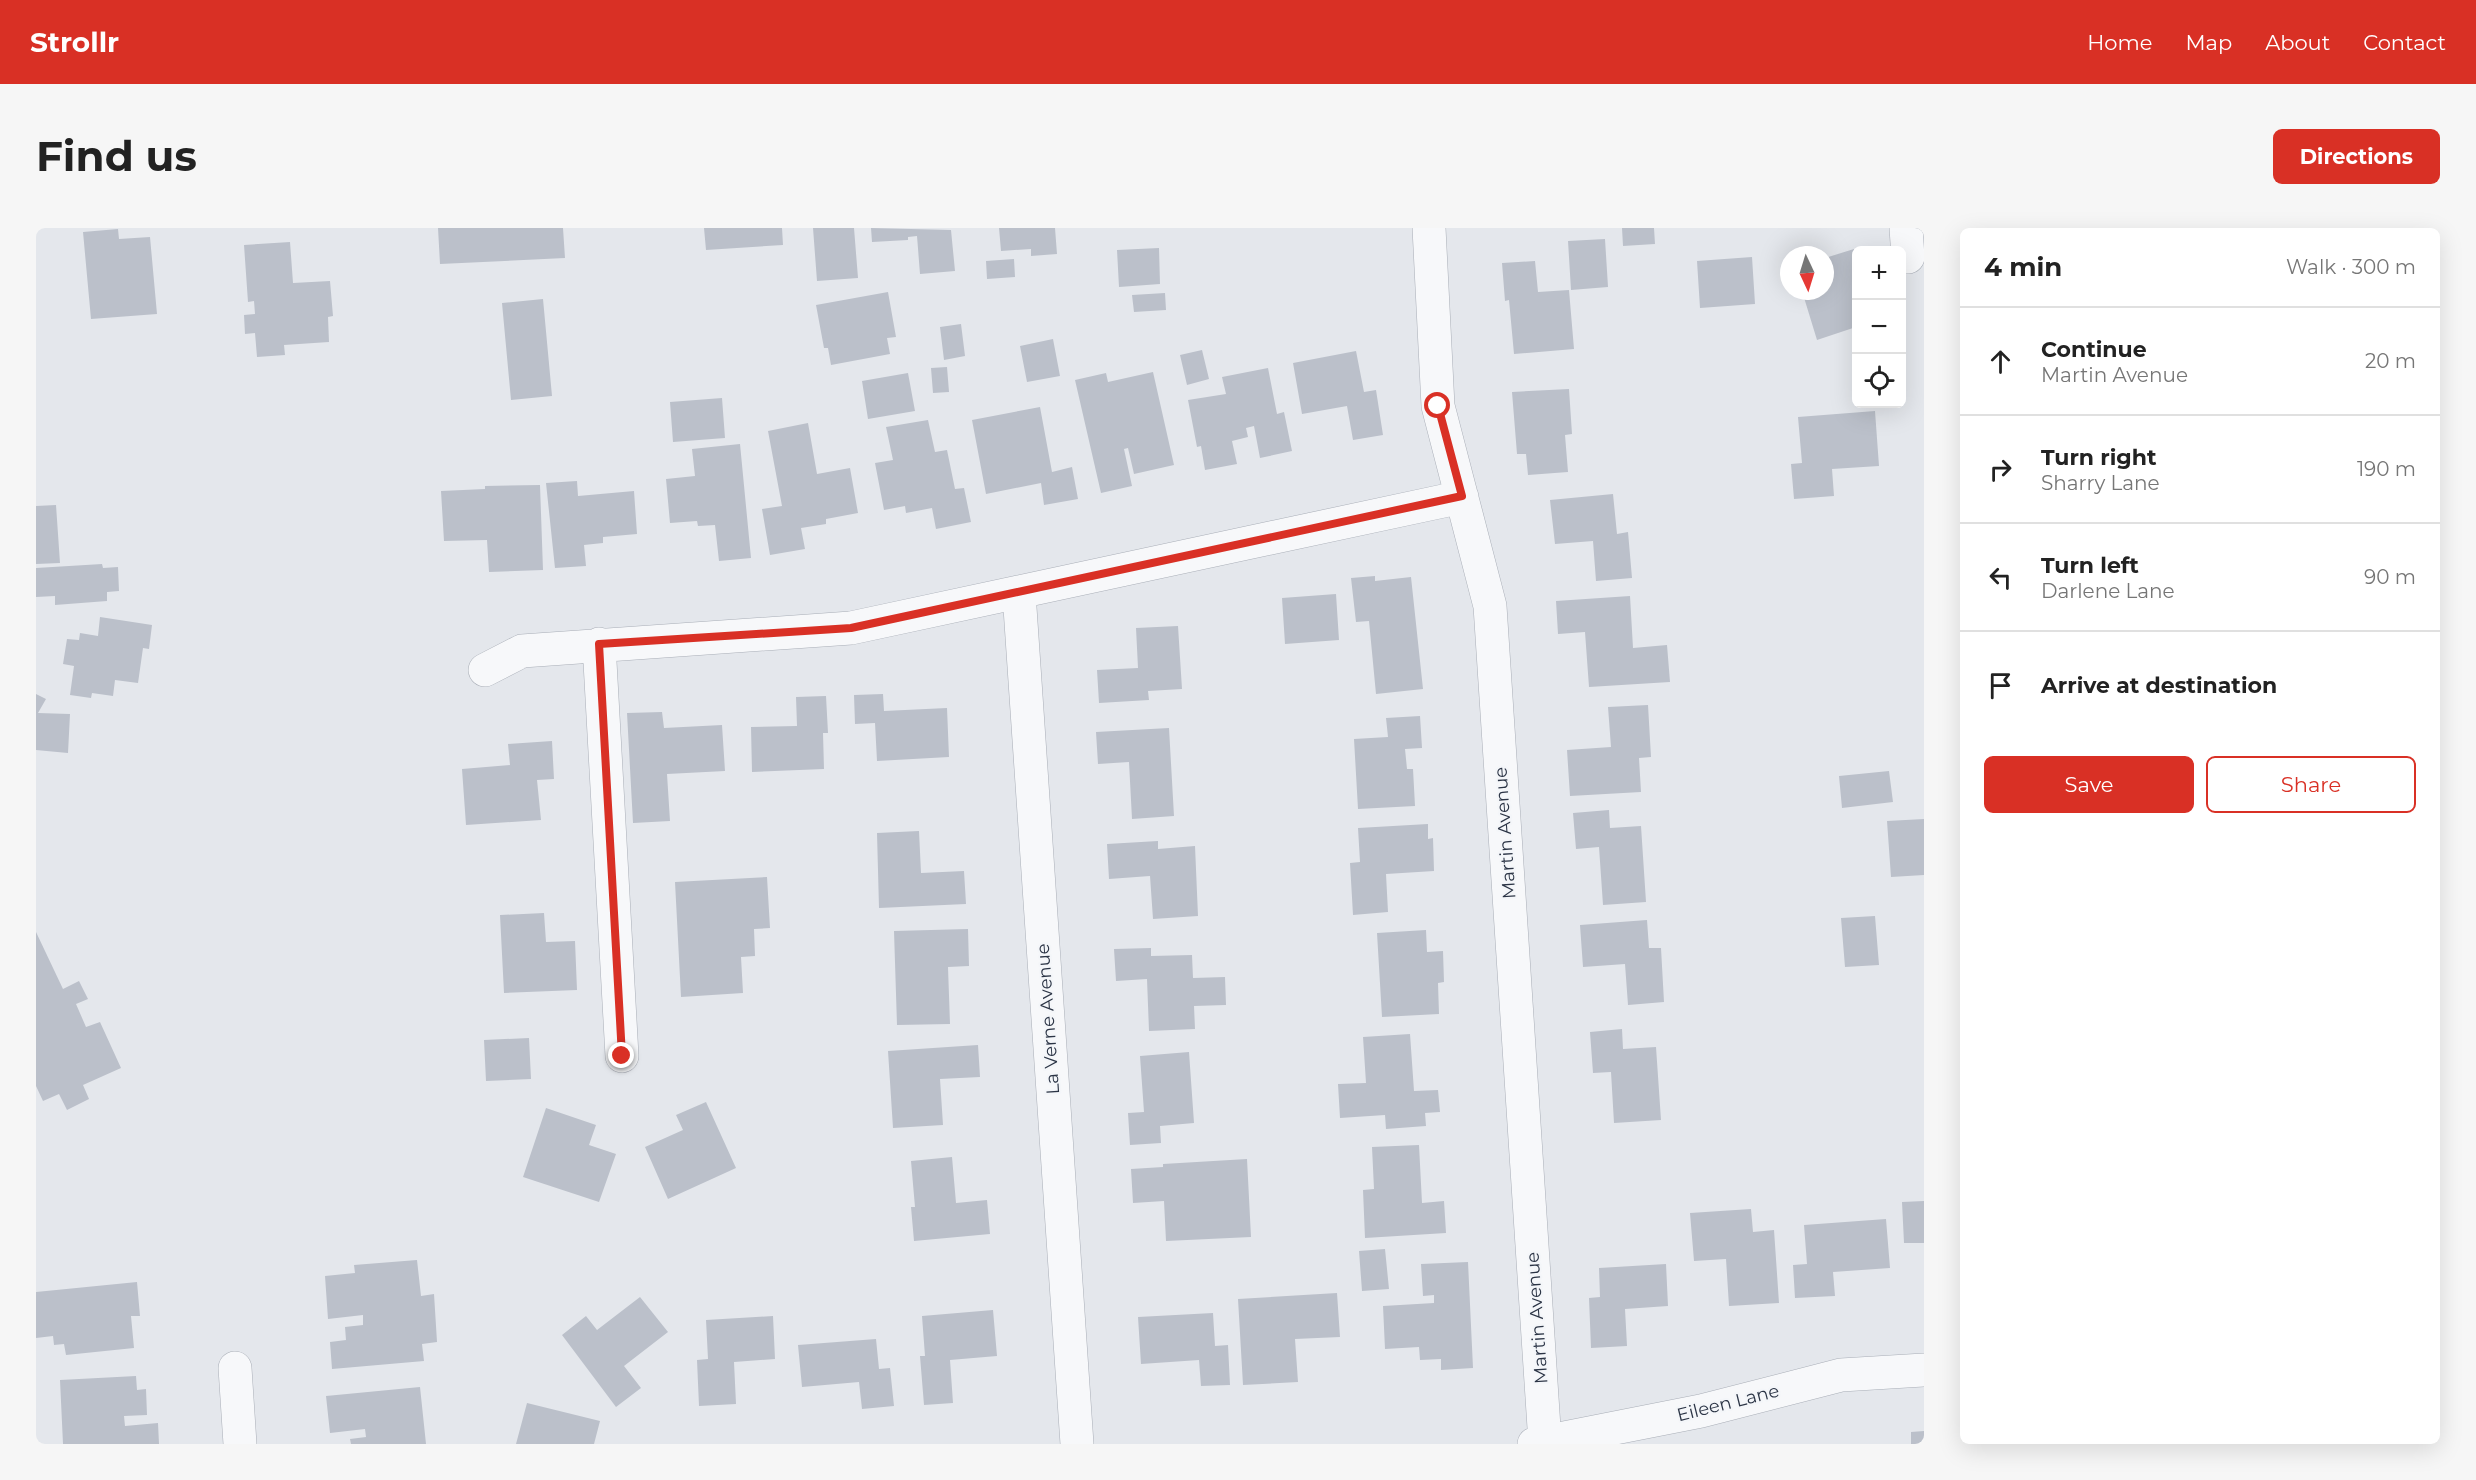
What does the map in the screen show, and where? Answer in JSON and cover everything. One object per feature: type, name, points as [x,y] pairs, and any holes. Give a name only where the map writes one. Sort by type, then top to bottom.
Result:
[{"type":"street","name":"Martin Avenue","points":[[1429,228],[1438,406],[1490,606],[1545,1443]]},
{"type":"street","points":[[485,670],[522,651],[851,628],[1462,496]]},
{"type":"street","name":"La Verne Avenue","points":[[1019,593],[1077,1444]]},
{"type":"street","points":[[599,644],[622,1056]]},
{"type":"street","points":[[235,1368],[240,1444]]},
{"type":"street","name":"Eileen Lane","points":[[1534,1444],[1701,1411],[1841,1375],[1924,1370]]},
{"type":"building","points":[[438,228],[563,228],[565,258],[440,264]]},
{"type":"building","points":[[704,228],[782,228],[783,245],[706,250]]},
{"type":"building","points":[[813,228],[854,228],[858,278],[817,281]]},
{"type":"building","points":[[871,228],[951,230],[955,271],[920,274],[917,236],[908,237],[908,240],[872,242]]},
{"type":"building","points":[[999,228],[1055,228],[1057,254],[1031,256],[1031,249],[1001,251]]},
{"type":"building","points":[[1622,228],[1654,228],[1655,244],[1623,246]]},
{"type":"building","points":[[118,229],[119,239],[150,237],[157,314],[91,319],[83,232]]},
{"type":"building","points":[[1605,239],[1608,287],[1571,290],[1568,241]]},
{"type":"building","points":[[290,242],[293,283],[330,281],[333,316],[328,317],[329,342],[284,345],[285,355],[257,357],[255,333],[245,334],[244,315],[255,314],[254,301],[248,302],[244,245]]},
{"type":"building","points":[[1159,248],[1160,284],[1119,287],[1117,250]]},
{"type":"building","points":[[1852,250],[1852,328],[1817,340],[1805,300],[1834,300],[1834,255]]},
{"type":"building","points":[[1752,257],[1755,304],[1700,308],[1697,261]]},
{"type":"building","points":[[1014,259],[1015,277],[987,279],[986,261]]},
{"type":"building","points":[[1535,261],[1538,292],[1569,290],[1574,349],[1514,354],[1509,300],[1505,301],[1502,263]]},
{"type":"building","points":[[888,292],[896,337],[887,338],[890,354],[831,365],[828,348],[824,348],[816,305]]},
{"type":"building","points":[[1165,293],[1166,310],[1134,312],[1132,295]]},
{"type":"building","points":[[543,299],[552,396],[511,400],[502,303]]},
{"type":"building","points":[[961,324],[965,356],[944,360],[940,327]]},
{"type":"building","points":[[1053,339],[1060,376],[1027,382],[1020,346]]},
{"type":"building","points":[[1202,350],[1209,379],[1187,385],[1180,355]]},
{"type":"building","points":[[1356,351],[1364,392],[1376,390],[1383,435],[1353,440],[1347,406],[1302,414],[1293,363]]},
{"type":"building","points":[[947,367],[949,392],[933,393],[931,368]]},
{"type":"building","points":[[1268,368],[1277,414],[1284,412],[1292,451],[1260,458],[1254,426],[1246,428],[1248,437],[1232,441],[1237,464],[1205,470],[1201,446],[1197,447],[1188,400],[1226,394],[1222,377]]},
{"type":"building","points":[[1153,372],[1174,465],[1134,474],[1128,448],[1124,449],[1132,486],[1101,493],[1075,380],[1106,373],[1108,382]]},
{"type":"building","points":[[908,373],[915,411],[868,419],[862,381]]},
{"type":"building","points":[[1569,389],[1572,434],[1565,435],[1568,472],[1528,475],[1526,454],[1517,454],[1512,392]]},
{"type":"building","points":[[722,398],[725,438],[673,442],[670,402]]},
{"type":"building","points":[[1040,407],[1052,472],[1072,467],[1078,499],[1044,505],[1041,483],[986,494],[972,420]]},
{"type":"building","points":[[1875,411],[1879,466],[1832,469],[1834,496],[1794,499],[1791,464],[1802,463],[1798,417]]},
{"type":"building","points":[[928,420],[935,452],[947,450],[955,489],[964,488],[971,522],[936,529],[932,508],[906,513],[905,506],[884,510],[875,463],[893,460],[886,427]]},
{"type":"building","points":[[808,423],[817,474],[850,468],[858,513],[826,519],[826,524],[801,528],[805,549],[770,555],[762,509],[782,506],[768,431]]},
{"type":"building","points":[[740,444],[751,558],[719,561],[715,525],[698,526],[697,521],[670,523],[666,479],[695,476],[692,449]]},
{"type":"building","points":[[577,481],[578,496],[634,491],[637,534],[603,537],[603,543],[584,545],[586,566],[555,568],[546,483]]},
{"type":"building","points":[[540,485],[543,570],[489,572],[487,540],[444,541],[441,491],[485,489],[485,486]]},
{"type":"building","points":[[1613,494],[1617,534],[1628,532],[1632,578],[1596,581],[1593,541],[1555,544],[1550,500]]},
{"type":"building","points":[[56,505],[60,563],[36,564],[36,506]]},
{"type":"building","points":[[102,564],[103,568],[118,567],[119,591],[107,592],[107,601],[55,605],[55,596],[36,597],[36,568]]},
{"type":"building","points":[[1375,576],[1375,581],[1411,577],[1423,689],[1376,694],[1369,621],[1356,622],[1351,578]]},
{"type":"building","points":[[1336,594],[1339,640],[1285,644],[1282,598]]},
{"type":"building","points":[[1630,596],[1633,648],[1667,645],[1670,682],[1589,687],[1585,632],[1558,634],[1556,601]]},
{"type":"building","points":[[100,617],[152,625],[149,649],[143,648],[138,683],[115,680],[113,696],[92,693],[91,698],[70,695],[74,666],[63,664],[67,639],[79,640],[80,633],[98,636]]},
{"type":"building","points":[[1178,626],[1182,689],[1148,691],[1149,700],[1099,703],[1097,670],[1138,668],[1136,628]]},
{"type":"building","points":[[36,694],[46,699],[38,713],[70,714],[68,753],[36,750]]},
{"type":"building","points":[[883,694],[884,711],[947,708],[949,757],[877,761],[875,723],[855,724],[854,695]]},
{"type":"building","points":[[826,696],[828,733],[823,733],[824,769],[752,772],[751,727],[797,726],[796,697]]},
{"type":"building","points":[[1648,705],[1651,757],[1639,758],[1641,792],[1570,796],[1567,750],[1611,747],[1608,707]]},
{"type":"building","points":[[662,712],[664,728],[722,725],[725,771],[667,774],[670,821],[633,823],[627,713]]},
{"type":"building","points":[[1420,716],[1422,748],[1405,749],[1407,769],[1413,769],[1415,806],[1358,809],[1354,739],[1388,737],[1386,718]]},
{"type":"building","points":[[1169,728],[1174,816],[1132,819],[1129,762],[1098,764],[1096,732]]},
{"type":"building","points":[[552,741],[554,779],[537,780],[541,820],[466,825],[462,769],[510,765],[508,744]]},
{"type":"building","points":[[1889,771],[1893,802],[1842,808],[1839,776]]},
{"type":"building","points":[[1609,810],[1610,828],[1641,826],[1646,902],[1603,905],[1599,847],[1576,849],[1573,813]]},
{"type":"building","points":[[1924,819],[1924,875],[1891,877],[1887,821]]},
{"type":"building","points":[[1428,824],[1428,839],[1433,838],[1434,871],[1386,874],[1388,912],[1353,915],[1350,863],[1360,862],[1358,828]]},
{"type":"building","points":[[919,831],[921,873],[964,871],[966,904],[879,908],[877,833]]},
{"type":"building","points":[[1158,841],[1158,849],[1195,846],[1198,916],[1153,919],[1150,876],[1109,879],[1107,844]]},
{"type":"building","points":[[767,877],[770,928],[754,929],[755,956],[741,957],[743,993],[681,997],[675,882]]},
{"type":"building","points":[[544,913],[546,942],[575,941],[577,990],[504,993],[500,915]]},
{"type":"building","points":[[1875,916],[1879,965],[1845,967],[1841,918]]},
{"type":"building","points":[[1647,920],[1649,948],[1661,948],[1664,1002],[1628,1005],[1625,964],[1583,967],[1580,925]]},
{"type":"building","points":[[968,929],[969,966],[948,967],[950,1024],[897,1025],[894,931]]},
{"type":"building","points":[[1426,930],[1427,952],[1443,951],[1444,982],[1438,983],[1439,1014],[1382,1017],[1377,933]]},
{"type":"building","points":[[36,932],[63,989],[79,981],[88,999],[76,1004],[86,1027],[100,1022],[121,1068],[83,1085],[89,1099],[67,1110],[59,1094],[43,1101],[36,1086]]},
{"type":"building","points":[[1151,948],[1151,956],[1192,955],[1193,978],[1225,977],[1226,1005],[1194,1006],[1195,1029],[1149,1031],[1147,979],[1116,981],[1114,949]]},
{"type":"building","points":[[1622,1029],[1623,1049],[1656,1047],[1661,1120],[1614,1123],[1611,1072],[1593,1073],[1590,1032]]},
{"type":"building","points":[[1410,1034],[1414,1091],[1438,1090],[1440,1112],[1425,1113],[1426,1126],[1386,1129],[1385,1115],[1340,1118],[1338,1084],[1366,1083],[1363,1037]]},
{"type":"building","points":[[529,1038],[531,1079],[486,1081],[484,1040]]},
{"type":"building","points":[[978,1045],[980,1077],[940,1079],[943,1125],[893,1128],[888,1051]]},
{"type":"building","points":[[1189,1052],[1194,1123],[1160,1126],[1161,1143],[1130,1145],[1128,1113],[1144,1112],[1140,1056]]},
{"type":"building","points":[[706,1102],[736,1168],[668,1199],[645,1147],[683,1130],[676,1115]]},
{"type":"building","points":[[546,1108],[596,1125],[589,1145],[616,1154],[599,1202],[523,1177]]},
{"type":"building","points":[[1419,1145],[1422,1203],[1444,1201],[1446,1233],[1365,1238],[1363,1190],[1374,1189],[1372,1147]]},
{"type":"building","points":[[952,1157],[956,1203],[987,1200],[990,1234],[914,1241],[911,1207],[915,1207],[911,1161]]},
{"type":"building","points":[[1247,1159],[1251,1237],[1166,1241],[1164,1201],[1133,1203],[1131,1169],[1163,1167],[1163,1164]]},
{"type":"building","points":[[1924,1201],[1924,1243],[1904,1243],[1902,1202]]},
{"type":"building","points":[[1751,1209],[1753,1232],[1774,1230],[1779,1303],[1729,1306],[1726,1259],[1694,1261],[1690,1213]]},
{"type":"building","points":[[1886,1219],[1890,1268],[1833,1272],[1835,1296],[1795,1298],[1793,1265],[1807,1264],[1804,1225]]},
{"type":"building","points":[[1385,1249],[1389,1289],[1362,1291],[1359,1251]]},
{"type":"building","points":[[417,1260],[421,1296],[434,1294],[437,1342],[422,1344],[424,1361],[332,1369],[330,1342],[346,1340],[345,1327],[363,1325],[363,1315],[328,1319],[325,1276],[355,1273],[354,1265]]},
{"type":"building","points":[[1468,1262],[1473,1368],[1441,1370],[1441,1359],[1420,1360],[1419,1347],[1385,1349],[1383,1306],[1434,1303],[1434,1295],[1423,1296],[1421,1264]]},
{"type":"building","points":[[1666,1264],[1668,1306],[1625,1309],[1627,1346],[1591,1348],[1589,1298],[1600,1297],[1599,1268]]},
{"type":"building","points":[[137,1282],[140,1316],[131,1316],[134,1348],[66,1355],[64,1344],[54,1345],[53,1336],[36,1338],[36,1292]]},
{"type":"building","points":[[1337,1293],[1340,1337],[1295,1339],[1298,1382],[1243,1385],[1238,1299]]},
{"type":"building","points":[[640,1297],[668,1332],[624,1366],[641,1388],[616,1407],[562,1335],[586,1316],[597,1330]]},
{"type":"building","points":[[993,1310],[997,1356],[950,1360],[953,1403],[924,1405],[920,1356],[925,1356],[922,1316]]},
{"type":"building","points":[[1213,1313],[1215,1346],[1228,1345],[1230,1385],[1201,1386],[1199,1360],[1141,1364],[1138,1317]]},
{"type":"building","points":[[773,1316],[775,1359],[734,1362],[736,1404],[699,1406],[697,1360],[708,1359],[706,1320]]},
{"type":"building","points":[[876,1339],[879,1369],[890,1368],[894,1406],[862,1409],[859,1382],[802,1387],[798,1345]]},
{"type":"building","points":[[136,1376],[137,1390],[146,1389],[147,1415],[124,1416],[125,1426],[158,1423],[159,1444],[63,1444],[60,1380]]},
{"type":"building","points":[[420,1387],[426,1444],[351,1444],[350,1439],[366,1437],[365,1429],[330,1433],[326,1396]]},
{"type":"building","points":[[527,1403],[600,1421],[594,1444],[516,1444]]},
{"type":"building","points":[[1924,1431],[1924,1444],[1911,1444],[1911,1432]]},
{"type":"route","points":[[622,1056],[599,644],[851,628],[1462,496],[1438,406]]}]
